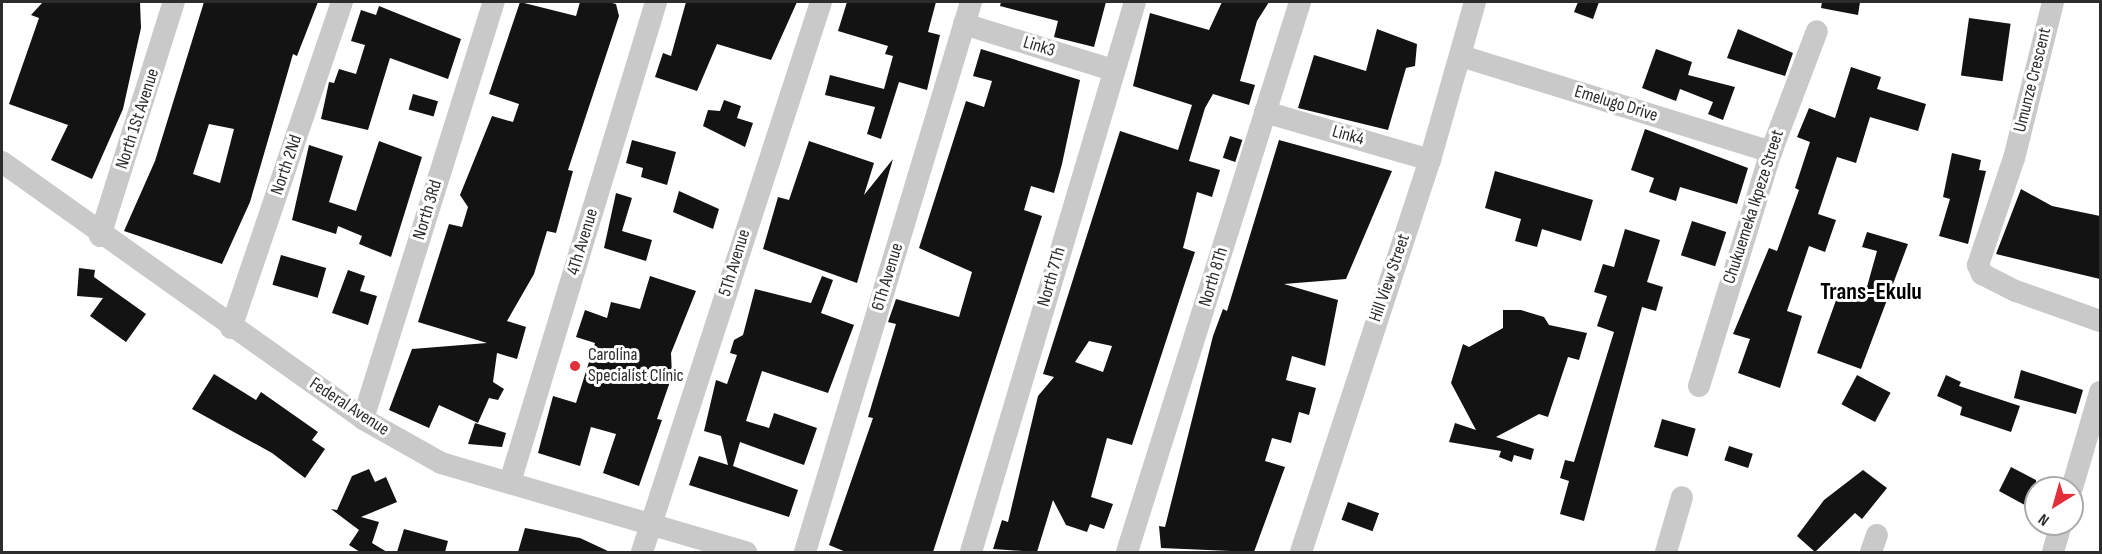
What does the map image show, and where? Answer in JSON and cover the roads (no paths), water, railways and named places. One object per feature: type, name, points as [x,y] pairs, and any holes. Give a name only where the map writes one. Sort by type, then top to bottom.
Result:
[{"type":"street","name":"North 1St Avenue","points":[[100,236],[174,2]]},
{"type":"street","name":"North 2Nd","points":[[231,328],[342,2]]},
{"type":"street","name":"North 3Rd","points":[[363,419],[494,2]]},
{"type":"street","name":"4Th Avenue","points":[[510,482],[656,2]]},
{"type":"street","name":"5Th Avenue","points":[[642,552],[653,525],[821,2]]},
{"type":"street","name":"6Th Avenue","points":[[805,552],[971,2]]},
{"type":"street","name":"North 7Th","points":[[971,552],[1135,2]]},
{"type":"street","name":"North 8Th","points":[[1127,552],[1300,2]]},
{"type":"street","name":"Hill View Street","points":[[1301,552],[1430,160],[1475,2]]},
{"type":"street","name":"Umunze Crescent","points":[[2053,2],[2014,158],[1979,255],[1982,274],[2100,321]]},
{"type":"street","name":"Link3","points":[[964,24],[1113,70]]},
{"type":"street","name":"Chukuemeka Ikpeze Street","points":[[1699,386],[1771,152],[1817,31]]},
{"type":"street","name":"Emelugo Drive","points":[[1461,56],[1771,152]]},
{"type":"street","name":"Link4","points":[[1265,112],[1430,160]]},
{"type":"street","name":"Federal Avenue","points":[[2,162],[100,236],[363,419],[441,463],[746,552]]},
{"type":"street","points":[[2076,476],[2100,393]]},
{"type":"street","points":[[1666,552],[1682,496]]},
{"type":"street","points":[[2053,552],[2058,536]]},
{"type":"place","name":"Carolina Specialist Clinic","points":[[575,366]]},
{"type":"district","name":"Trans-Ekulu","points":[[1871,292]]}]
